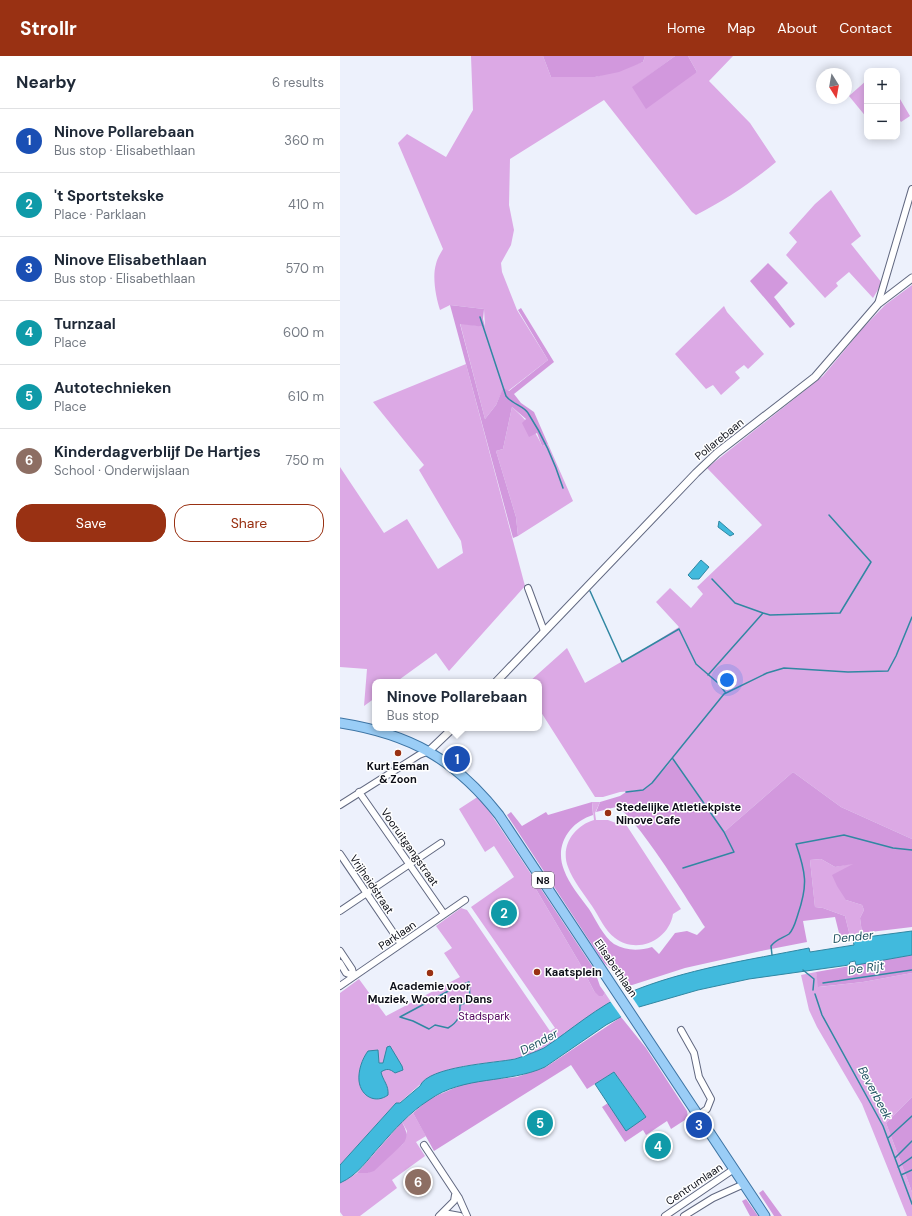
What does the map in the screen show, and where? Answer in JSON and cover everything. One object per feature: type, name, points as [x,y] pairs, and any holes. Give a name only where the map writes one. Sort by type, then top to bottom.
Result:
[{"type":"main road","name":"N8","points":[[340,723],[372,729]]},
{"type":"main road","name":"N8","points":[[382,731],[429,751]]},
{"type":"main road","name":"Elisabethlaan","points":[[429,751],[459,771],[489,802],[636,1020],[765,1216]]},
{"type":"street","name":"Pollarebaan","points":[[499,679],[696,473],[717,454],[819,372],[878,304],[912,189]]},
{"type":"street","points":[[878,304],[912,278]]},
{"type":"street","points":[[528,588],[544,631]]},
{"type":"street","points":[[340,805],[419,755],[429,751],[450,731]]},
{"type":"street","name":"Vooruitgangstraat","points":[[359,792],[410,863],[444,914]]},
{"type":"street","points":[[340,911],[441,843]]},
{"type":"street","name":"Vrijheidstraat","points":[[340,854],[401,944]]},
{"type":"street","name":"Parklaan","points":[[340,986],[465,900]]},
{"type":"street","points":[[340,951],[352,969],[354,976]]},
{"type":"street","points":[[340,963],[346,973],[354,976]]},
{"type":"street","points":[[681,1030],[694,1053],[698,1077],[711,1099],[707,1109],[699,1116]]},
{"type":"street","points":[[424,1145],[459,1198],[467,1216]]},
{"type":"street","name":"Centrumlaan","points":[[665,1216],[674,1214],[734,1169]]},
{"type":"street","name":"Centrumlaan","points":[[684,1216],[710,1200],[744,1184]]},
{"type":"street","points":[[704,1191],[710,1200]]},
{"type":"street","points":[[439,1216],[454,1201],[455,1194]]},
{"type":"street","points":[[439,1216],[449,1214],[460,1216]]},
{"type":"green space","points":[[471,56],[543,56],[551,77],[595,77],[643,62],[645,56],[675,56],[633,87],[697,72],[688,56],[733,56],[709,81],[750,123],[776,162],[738,191],[696,215],[692,212],[604,100],[510,159],[509,205],[514,230],[511,245],[501,263],[502,272],[517,310],[548,360],[508,391],[503,389],[496,405],[485,419],[460,323],[485,327],[484,309],[450,305],[440,310],[436,294],[434,275],[436,262],[443,249],[398,143],[407,134],[446,157],[473,110]]},
{"type":"green space","points":[[864,83],[864,114],[852,100],[852,93]]},
{"type":"green space","points":[[900,99],[910,116],[901,122],[900,120]]},
{"type":"green space","points":[[831,190],[861,236],[851,244],[882,283],[873,298],[849,272],[836,283],[838,286],[825,298],[786,255],[797,242],[789,233],[815,204]]},
{"type":"green space","points":[[912,285],[912,839],[841,807],[793,772],[724,832],[673,759],[652,783],[643,790],[620,792],[603,797],[595,797],[542,714],[542,679],[532,679],[567,648],[585,683],[621,662],[622,663],[679,627],[656,602],[670,588],[691,608],[703,594],[697,587],[762,525],[707,468],[823,376],[863,328],[885,305]]},
{"type":"green space","points":[[724,306],[727,312],[764,354],[748,369],[744,365],[735,372],[740,378],[721,395],[713,385],[706,389],[675,354]]},
{"type":"green space","points":[[466,364],[525,586],[449,671],[436,653],[400,679],[372,679],[372,700],[364,706],[367,669],[340,667],[340,467],[384,533],[407,519],[438,569],[463,553],[461,541],[419,470],[424,465],[373,402]]},
{"type":"green space","points":[[512,407],[536,434],[542,446],[548,444],[573,501],[518,536],[516,517],[496,451],[503,449]]},
{"type":"green space","name":"Stadspark","points":[[479,796],[533,877],[530,879],[579,962],[594,991],[603,996],[605,993],[611,1002],[544,1048],[524,1056],[508,1060],[450,1069],[428,1079],[399,1103],[396,1103],[340,1165],[340,993],[359,979],[386,1016],[460,977],[444,953],[452,948],[436,926],[461,908],[467,910],[550,1031],[555,1028],[471,907],[514,877],[494,846],[485,852],[459,809]]},
{"type":"green space","points":[[592,802],[600,802],[595,813],[596,820],[608,820],[621,825],[625,823],[681,909],[673,914],[670,923],[659,938],[651,942],[642,945],[633,945],[624,943],[611,935],[570,872],[566,859],[567,844],[570,838],[580,827],[594,820]]},
{"type":"green space","points":[[821,859],[835,867],[854,863],[846,900],[862,905],[864,910],[860,918],[862,933],[850,936],[845,916],[823,908],[815,907],[810,860]]},
{"type":"green space","points":[[816,972],[819,987],[863,982],[912,973],[912,1097],[886,1123],[912,1192],[912,1216],[907,1216],[862,1104],[817,1027],[809,1010],[801,975]]},
{"type":"green space","points":[[413,1113],[426,1136],[416,1142],[425,1156],[392,1180],[397,1188],[360,1216],[343,1216],[340,1212],[340,1183],[357,1173],[368,1173],[403,1144],[407,1131],[402,1122]]},
{"type":"shaded area","points":[[543,56],[645,56],[643,62],[619,72],[595,77],[551,77]]},
{"type":"shaded area","points":[[675,56],[688,56],[697,72],[646,109],[632,87]]},
{"type":"shaded area","points":[[768,263],[788,283],[774,297],[795,324],[790,328],[750,281]]},
{"type":"shaded area","points":[[450,305],[484,309],[483,319],[485,327],[460,324],[485,419],[496,405],[503,388],[509,391],[548,360],[518,310],[521,308],[554,362],[514,394],[521,403],[534,412],[548,444],[542,446],[537,433],[529,437],[522,423],[526,419],[512,407],[503,449],[496,451],[516,517],[518,536],[513,538]]},
{"type":"shaded area","points":[[673,759],[724,832],[793,772],[841,807],[912,839],[912,927],[862,933],[860,918],[864,910],[862,905],[846,900],[832,875],[853,864],[835,867],[821,859],[810,860],[815,907],[823,908],[845,916],[850,936],[840,937],[835,917],[803,921],[807,942],[685,968],[626,987],[618,975],[604,963],[507,815],[511,812],[522,826],[546,812],[548,815],[592,802],[593,815],[577,823],[566,836],[563,843],[561,861],[566,875],[610,941],[623,948],[633,950],[652,947],[659,954],[675,933],[687,931],[697,935],[705,927],[676,881],[648,841],[624,812],[616,807],[596,812],[600,802],[620,796],[626,792],[643,790],[652,783]]},
{"type":"shaded area","points":[[533,877],[594,969],[600,986],[605,993],[603,996],[599,996],[594,991],[579,962],[530,879]]},
{"type":"shaded area","points":[[912,955],[912,973],[863,982],[818,987],[816,972]]},
{"type":"shaded area","points":[[621,1017],[646,1048],[687,1111],[688,1118],[671,1129],[667,1121],[646,1135],[643,1130],[625,1142],[602,1107],[608,1103],[626,1130],[646,1117],[614,1072],[587,1089],[571,1065],[434,1151],[413,1113],[429,1099],[468,1082],[517,1077],[546,1067]]},
{"type":"shaded area","points":[[912,1097],[912,1192],[886,1123]]},
{"type":"shaded area","points":[[402,1122],[406,1130],[406,1138],[403,1144],[374,1171],[368,1173],[357,1173]]},
{"type":"shaded area","points":[[763,1190],[782,1216],[774,1216],[759,1193]]},
{"type":"shaded area","points":[[746,1199],[758,1216],[750,1216],[742,1201]]},
{"type":"water","points":[[719,521],[734,534],[730,536],[718,527]]},
{"type":"water","points":[[701,560],[709,567],[699,579],[692,579],[688,575]]},
{"type":"water","points":[[912,931],[912,955],[856,965],[855,961],[850,962],[849,965],[749,979],[698,990],[639,1007],[606,1025],[545,1067],[516,1076],[471,1083],[443,1092],[429,1100],[409,1116],[352,1176],[340,1183],[340,1165],[396,1103],[400,1103],[426,1079],[436,1074],[463,1066],[515,1059],[534,1052],[544,1048],[595,1011],[617,998],[650,985],[694,971],[809,948],[810,952],[854,945],[853,940],[859,938]]},
{"type":"water","points":[[390,1046],[403,1070],[395,1073],[388,1070],[381,1072],[388,1088],[388,1095],[383,1098],[374,1099],[366,1095],[360,1087],[359,1073],[362,1061],[368,1051],[378,1050],[379,1063],[383,1063],[387,1047]]},
{"type":"water","points":[[614,1072],[646,1117],[626,1131],[595,1084]]},
{"type":"pier","points":[[628,991],[640,1009],[622,1018],[610,1001]]},
{"type":"waterway","points":[[480,317],[506,396],[526,411],[539,431],[563,488]]},
{"type":"waterway","points":[[763,613],[770,615],[840,613],[871,562],[829,515]]},
{"type":"waterway","points":[[708,675],[763,613],[735,603],[712,579]]},
{"type":"waterway","points":[[590,591],[622,662],[679,629],[696,664],[718,683],[725,692]]},
{"type":"waterway","points":[[626,792],[643,790],[652,783],[724,694],[767,673],[784,668],[848,672],[888,671],[896,656],[912,617]]},
{"type":"waterway","points":[[673,759],[724,832],[734,852],[683,868]]},
{"type":"waterway","points":[[772,955],[771,946],[777,940],[789,934],[792,930],[803,895],[804,871],[796,844],[844,835],[893,848],[912,850]]},
{"type":"waterway","name":"Beverbeek","points":[[803,970],[814,979],[813,990]]},
{"type":"waterway","name":"De Rijt","points":[[823,983],[912,970]]},
{"type":"waterway","points":[[469,982],[470,998],[465,1003],[460,1005],[458,1019],[448,1028],[435,1025],[429,1029],[413,1021],[400,1017],[454,988],[469,982]]},
{"type":"waterway","name":"Beverbeek","points":[[815,994],[822,1015],[883,1126],[912,1204]]},
{"type":"waterway","points":[[888,1138],[912,1116]]},
{"type":"waterway","points":[[895,1158],[912,1141]]},
{"type":"waterway","points":[[898,1167],[912,1157]]},
{"type":"waterway","points":[[901,1175],[912,1170]]},
{"type":"place","name":"Kurt Eeman & Zoon","points":[[398,753]]},
{"type":"place","name":"Ninove Pollarebaan","points":[[457,759]]},
{"type":"place","name":"Stedelijke Atletiekpiste Ninove Cafe","points":[[608,813]]},
{"type":"place","name":"'t Sportstekske","points":[[504,913]]},
{"type":"place","name":"Kaatsplein","points":[[537,972]]},
{"type":"place","name":"Academie voor Muziek, Woord en Dans","points":[[430,973]]},
{"type":"place","name":"Autotechnieken","points":[[540,1123]]},
{"type":"place","name":"Ninove Elisabethlaan","points":[[699,1125]]},
{"type":"place","name":"Turnzaal","points":[[658,1146]]},
{"type":"place","name":"Kinderdagverblijf De Hartjes","points":[[418,1182]]},
{"type":"water label","name":"Dender","points":[[853,937]]},
{"type":"water label","name":"Dender","points":[[539,1042]]}]
